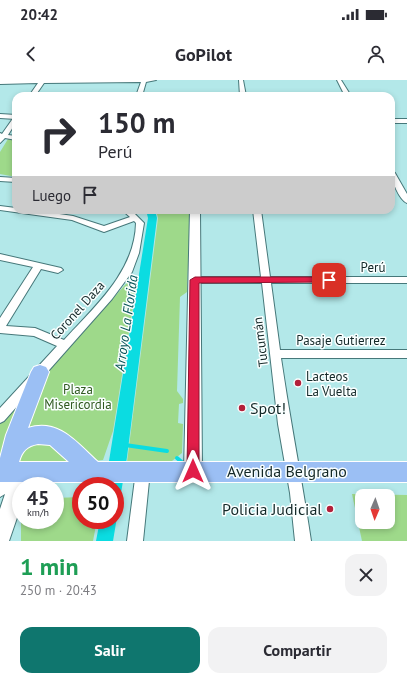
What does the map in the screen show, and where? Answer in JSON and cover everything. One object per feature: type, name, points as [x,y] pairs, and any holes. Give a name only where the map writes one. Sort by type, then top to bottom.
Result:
[{"type":"main road","points":[[0,116],[12,117]]},
{"type":"main road","points":[[193,471],[195,214]]},
{"type":"main road","points":[[0,538],[7,476],[16,435],[40,372]]},
{"type":"main road","points":[[13,449],[19,442],[27,438],[48,434],[56,437],[94,472]]},
{"type":"main road","name":"Avenida Belgrano","points":[[7,476],[94,472],[193,471],[407,472]]},
{"type":"street","points":[[140,92],[144,80]]},
{"type":"street","points":[[0,82],[154,80]]},
{"type":"street","points":[[241,80],[242,92]]},
{"type":"street","points":[[339,80],[346,92]]},
{"type":"street","points":[[35,92],[43,81]]},
{"type":"street","points":[[395,121],[407,121]]},
{"type":"street","points":[[4,135],[12,123]]},
{"type":"street","points":[[0,179],[12,180]]},
{"type":"street","points":[[395,186],[407,186]]},
{"type":"street","points":[[395,186],[407,201]]},
{"type":"street","points":[[0,208],[12,210]]},
{"type":"street","points":[[44,214],[73,218],[104,229],[136,218]]},
{"type":"street","points":[[131,214],[136,218]]},
{"type":"street","name":"Tucumán","points":[[258,214],[284,424],[303,541]]},
{"type":"street","name":"Coronel Daza","points":[[0,416],[109,297],[128,272],[140,236],[140,223],[136,218]]},
{"type":"street","points":[[0,257],[58,270]]},
{"type":"street","points":[[39,265],[0,328],[34,332],[65,345]]},
{"type":"street","name":"Perú","points":[[195,280],[407,280]]},
{"type":"street","name":"Pasaje Gutierrez","points":[[275,354],[407,354]]},
{"type":"street","points":[[135,541],[138,472]]},
{"type":"green space","points":[[8,139],[12,140],[12,176],[0,174],[0,152]]},
{"type":"green space","points":[[157,214],[190,214],[187,292],[180,297],[177,391],[183,399],[183,403],[179,404],[178,423],[183,424],[182,453],[172,461],[127,462],[158,218]]},
{"type":"green space","name":"Plaza Misericordia","points":[[133,276],[138,276],[113,431],[103,460],[93,461],[60,432],[21,436],[47,372]]},
{"type":"green space","name":"Plaza Misericordia","points":[[27,394],[0,462],[0,424]]},
{"type":"green space","name":"Plaza Misericordia","points":[[43,440],[74,461],[16,462],[21,450]]},
{"type":"green space","points":[[352,494],[355,494],[355,508]]},
{"type":"green space","points":[[395,495],[407,495],[407,541],[362,541],[359,529],[395,529]]},
{"type":"green space","points":[[72,497],[72,529],[95,529],[93,541],[21,541],[21,529],[64,529],[64,498]]},
{"type":"water","points":[[147,214],[156,214],[157,218],[124,477],[106,477],[148,218]]},
{"type":"water","points":[[98,529],[115,529],[113,541],[96,541]]},
{"type":"waterway","points":[[125,445],[167,451]]},
{"type":"waterway","points":[[177,458],[184,464]]},
{"type":"place","name":"Lacteos La Vuelta","points":[[298,383]]},
{"type":"place","name":"Spot!","points":[[242,408]]},
{"type":"place","name":"Policia Judicial","points":[[330,509]]},
{"type":"route","points":[[193,471],[195,280],[329,280]]},
{"type":"water label","name":"Arroyo La Florida","points":[[126,323]]}]
